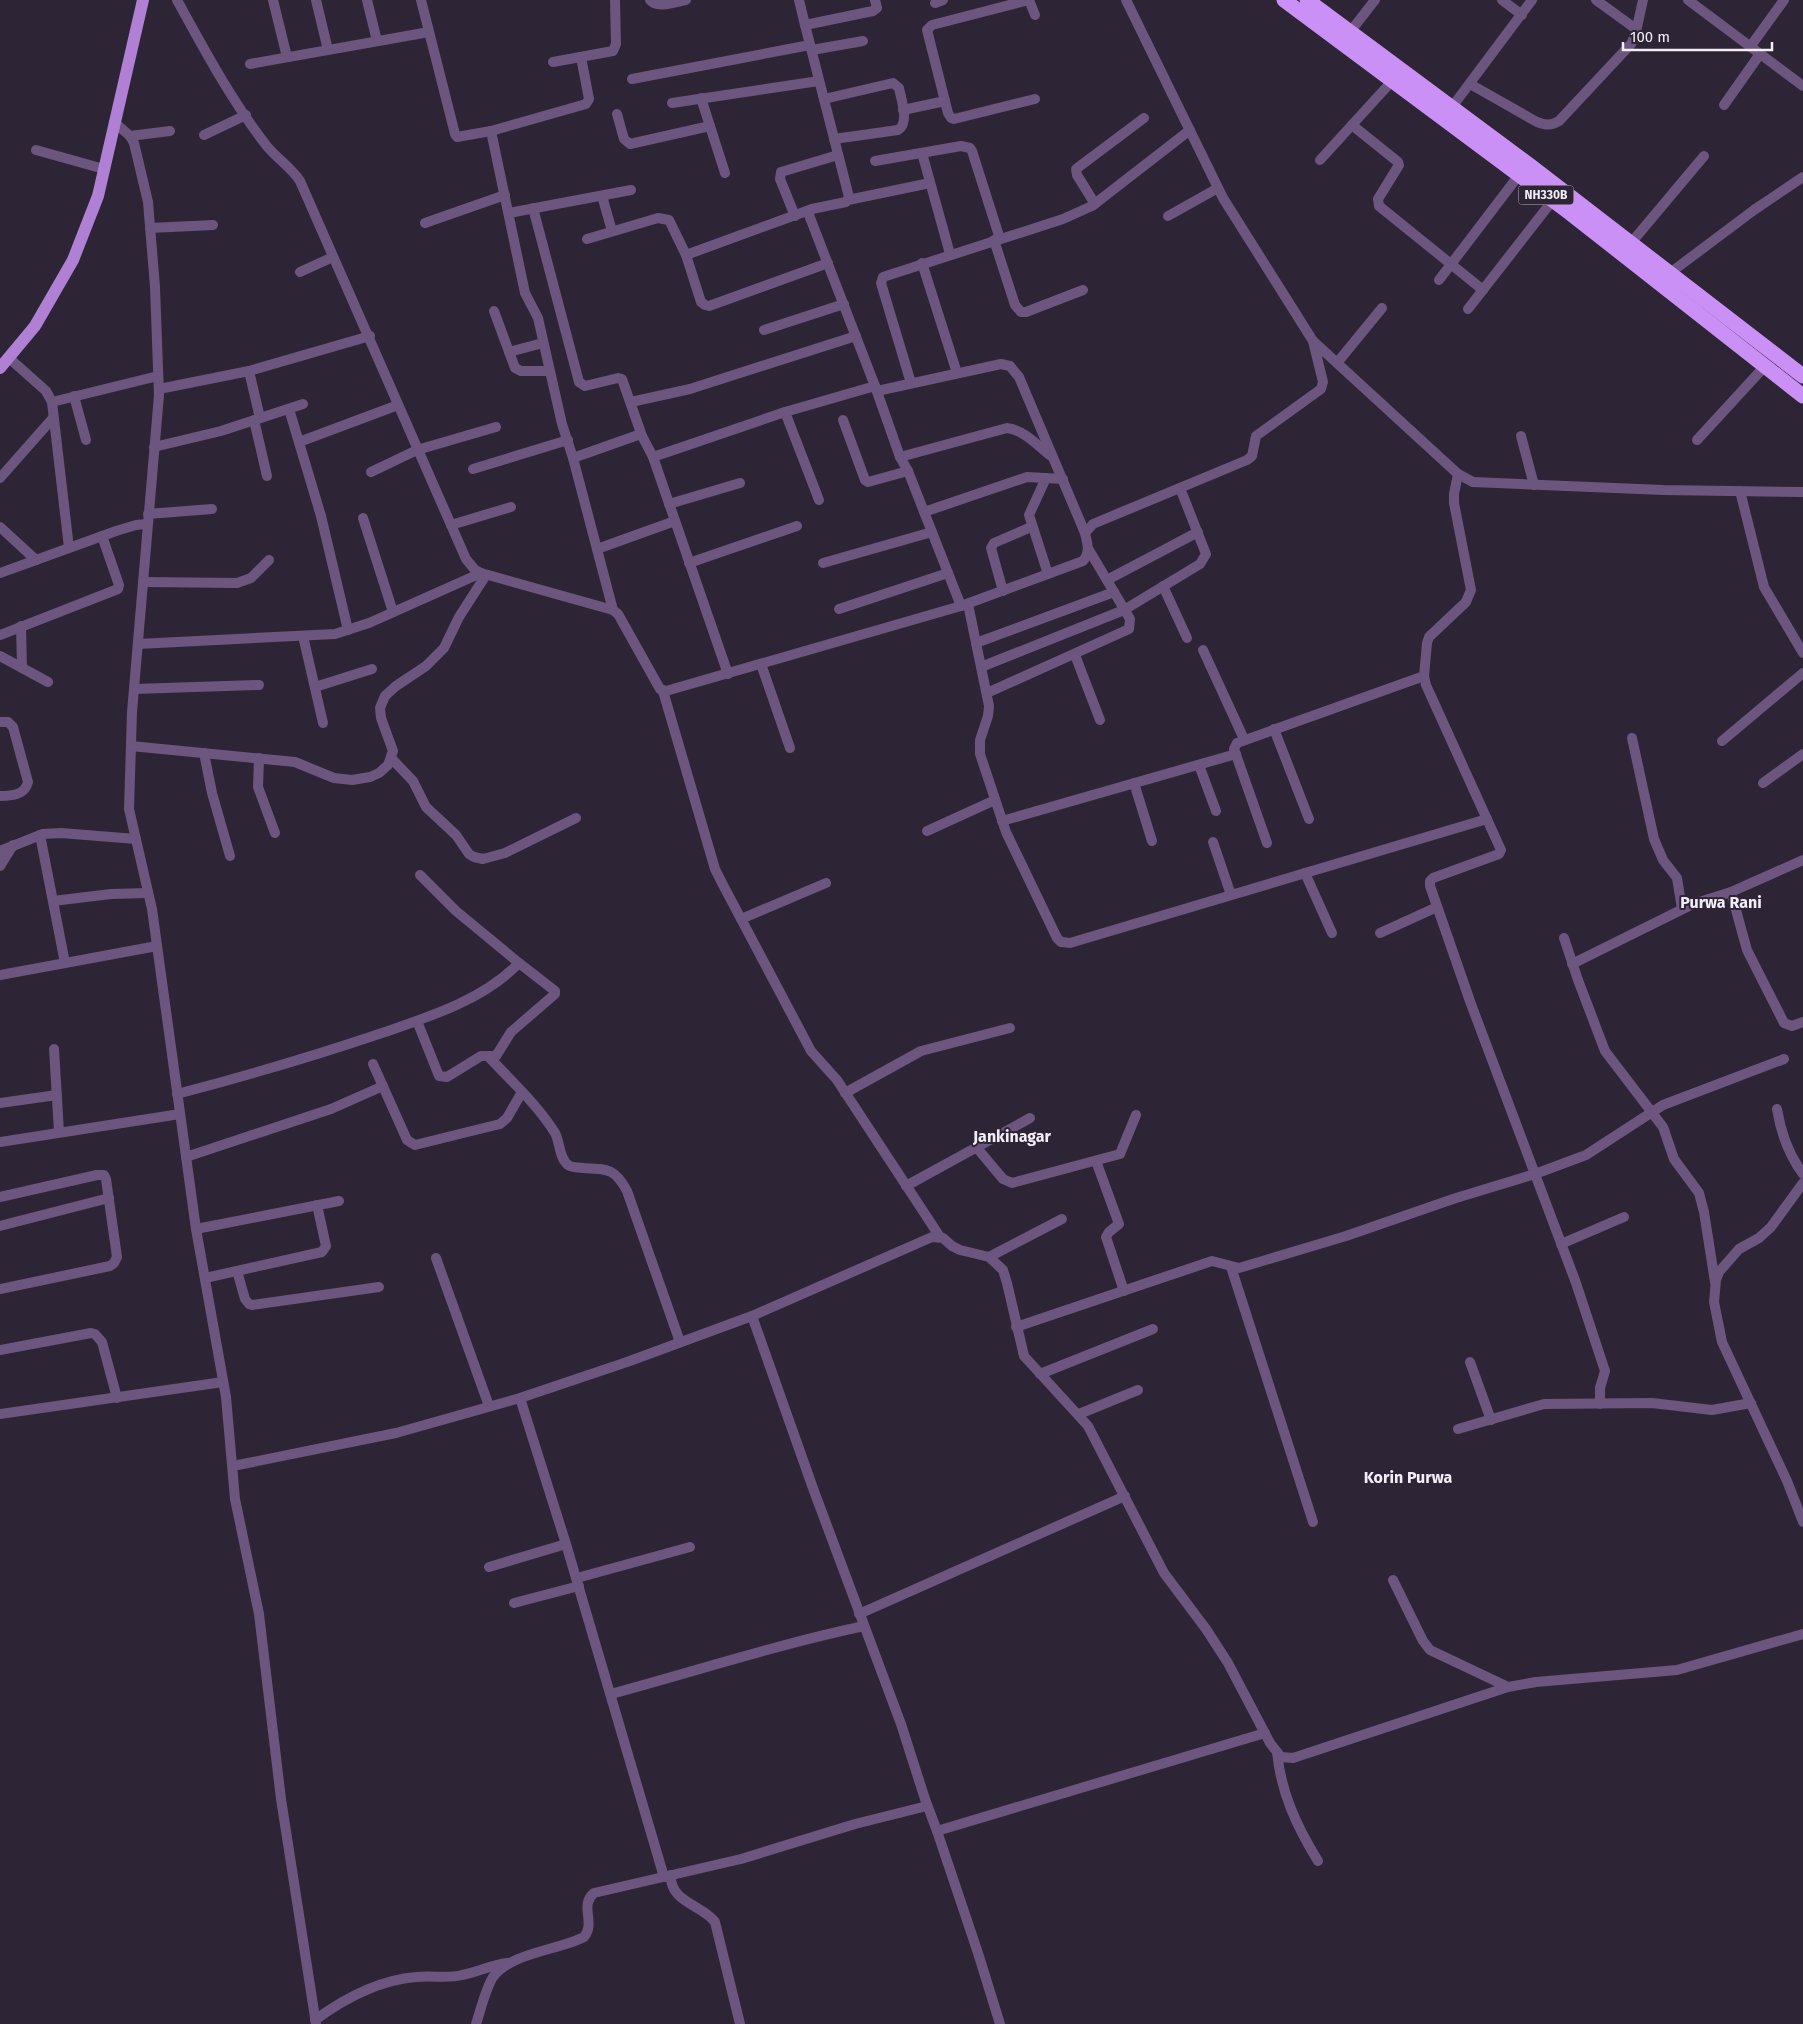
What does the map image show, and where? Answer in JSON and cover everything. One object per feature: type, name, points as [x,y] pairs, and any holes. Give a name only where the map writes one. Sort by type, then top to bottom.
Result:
[{"type":"highway","name":"NH330B","points":[[1284,0],[1393,80],[1448,113],[1631,243],[1663,278],[1765,366],[1803,396]]},
{"type":"highway","name":"NH330B","points":[[1307,0],[1350,32],[1519,175],[1803,376]]},
{"type":"main road","points":[[0,368],[35,326],[73,260],[98,196],[143,0]]},
{"type":"street","points":[[176,0],[214,67],[266,146],[300,181],[370,336],[398,405],[466,559],[475,570],[484,574],[613,610],[618,614],[660,689],[663,691],[715,869],[811,1050],[837,1080],[940,1236],[960,1250],[989,1257],[1003,1270],[1024,1356],[1088,1426],[1164,1573],[1206,1629],[1228,1663],[1277,1752],[1286,1759],[1292,1758],[1508,1688],[1536,1682],[1677,1670],[1803,1634]]},
{"type":"street","points":[[273,0],[287,57]]},
{"type":"street","points":[[316,0],[328,50]]},
{"type":"street","points":[[367,0],[377,42]]},
{"type":"street","points":[[421,0],[455,134],[460,138],[491,131],[589,102],[581,57]]},
{"type":"street","points":[[552,62],[609,52],[615,48],[615,0]]},
{"type":"street","points":[[650,0],[658,4],[686,0]]},
{"type":"street","points":[[799,0],[848,200]]},
{"type":"street","points":[[805,25],[873,11],[877,8],[875,0]]},
{"type":"street","points":[[1035,14],[1029,0],[928,27],[927,30],[949,116],[954,119],[1035,99]]},
{"type":"street","points":[[1126,0],[1230,212],[1313,341],[1458,474],[1472,482],[1663,490],[1803,492]]},
{"type":"street","points":[[1350,32],[1375,0]]},
{"type":"street","points":[[1502,0],[1522,15]]},
{"type":"street","points":[[1448,113],[1532,0]]},
{"type":"street","points":[[1596,0],[1636,28]]},
{"type":"street","points":[[1470,84],[1537,122],[1553,125],[1559,121],[1626,50],[1635,36],[1643,0]]},
{"type":"street","points":[[1688,0],[1803,86]]},
{"type":"street","points":[[1750,47],[1784,0]]},
{"type":"street","points":[[250,64],[429,32]]},
{"type":"street","points":[[632,79],[811,48],[863,41]]},
{"type":"street","points":[[1724,105],[1760,54]]},
{"type":"street","points":[[1320,160],[1393,80]]},
{"type":"street","points":[[672,103],[819,81]]},
{"type":"street","points":[[824,99],[893,83],[899,88],[904,125],[898,130],[834,139]]},
{"type":"street","points":[[701,98],[725,173]]},
{"type":"street","points":[[902,110],[945,101]]},
{"type":"street","points":[[617,114],[624,139],[630,144],[710,126]]},
{"type":"street","points":[[204,135],[246,115]]},
{"type":"street","points":[[1095,204],[1077,175],[1076,169],[1144,118]]},
{"type":"street","points":[[114,122],[134,142],[148,202],[159,389],[134,689],[129,802],[157,946],[196,1229],[224,1382],[235,1499],[259,1614],[281,1799],[315,2022],[343,2001],[392,1980],[419,1976],[462,1975],[487,1966],[511,1962],[584,1937],[589,1931],[586,1906],[590,1896],[594,1893],[741,1858],[855,1824],[927,1806]]},
{"type":"street","points":[[1352,125],[1400,165],[1378,200],[1379,206],[1483,290]]},
{"type":"street","points":[[911,383],[881,279],[886,274],[1063,218],[1095,204],[1190,130]]},
{"type":"street","points":[[130,136],[170,131]]},
{"type":"street","points":[[491,131],[525,293],[538,318],[549,371],[613,610]]},
{"type":"street","points":[[875,161],[962,146],[970,148],[1015,305],[1021,312],[1026,312],[1083,290]]},
{"type":"street","points":[[36,150],[104,169]]},
{"type":"street","points":[[922,153],[950,254]]},
{"type":"street","points":[[795,216],[780,179],[781,172],[838,155]]},
{"type":"street","points":[[1631,243],[1704,156]]},
{"type":"street","points":[[1439,280],[1519,175]]},
{"type":"street","points":[[1663,278],[1754,210],[1803,177]]},
{"type":"street","points":[[686,255],[812,209],[930,183]]},
{"type":"street","points":[[1168,216],[1218,188]]},
{"type":"street","points":[[509,213],[631,190]]},
{"type":"street","points":[[425,223],[505,195]]},
{"type":"street","points":[[602,196],[612,231]]},
{"type":"street","points":[[1468,309],[1553,200]]},
{"type":"street","points":[[533,208],[579,382],[585,386],[618,378],[622,379],[642,436],[653,457],[728,674]]},
{"type":"street","points":[[812,209],[809,215],[876,388],[900,457],[908,471],[948,573],[964,605],[976,643],[989,706],[979,747],[1002,821],[1057,938],[1061,942],[1070,943],[1487,819]]},
{"type":"street","points":[[587,239],[658,218],[669,220],[686,255],[701,302],[709,306],[828,263]]},
{"type":"street","points":[[150,228],[213,224]]},
{"type":"street","points":[[300,272],[333,257]]},
{"type":"street","points":[[922,263],[957,373]]},
{"type":"street","points":[[764,330],[844,304]]},
{"type":"street","points":[[1337,363],[1382,308]]},
{"type":"street","points":[[494,311],[515,368],[517,370],[549,371]]},
{"type":"street","points":[[159,389],[249,371],[370,336]]},
{"type":"street","points":[[631,402],[690,389],[856,336]]},
{"type":"street","points":[[1085,532],[1094,524],[1247,460],[1252,456],[1256,436],[1321,389],[1322,382],[1313,341]]},
{"type":"street","points":[[509,352],[544,344]]},
{"type":"street","points":[[9,358],[46,391],[52,402],[69,548]]},
{"type":"street","points":[[653,457],[785,412],[876,388],[911,383],[1001,364],[1010,366],[1019,377],[1054,458],[1085,532],[1089,550],[1130,619],[1129,630],[987,693]]},
{"type":"street","points":[[1698,440],[1765,366]]},
{"type":"street","points":[[249,371],[267,476]]},
{"type":"street","points":[[52,402],[158,376]]},
{"type":"street","points":[[74,396],[86,440]]},
{"type":"street","points":[[154,446],[216,432],[303,404]]},
{"type":"street","points":[[299,442],[398,405]]},
{"type":"street","points":[[290,408],[321,516],[348,630]]},
{"type":"street","points":[[785,412],[819,500]]},
{"type":"street","points":[[0,478],[53,418]]},
{"type":"street","points":[[843,420],[865,480],[868,482],[908,471]]},
{"type":"street","points":[[370,472],[418,450],[496,427]]},
{"type":"street","points":[[900,457],[1007,428],[1023,433],[1054,458]]},
{"type":"street","points":[[573,458],[638,435],[642,436]]},
{"type":"street","points":[[1521,436],[1534,485]]},
{"type":"street","points":[[473,468],[568,440]]},
{"type":"street","points":[[1458,474],[1454,503],[1470,596],[1429,637],[1424,676],[1501,850],[1499,854],[1432,880],[1430,886],[1471,1004],[1562,1244],[1605,1371],[1600,1388],[1600,1404]]},
{"type":"street","points":[[924,512],[1027,477],[1062,479]]},
{"type":"street","points":[[1046,478],[1029,516],[1031,527],[1048,574]]},
{"type":"street","points":[[669,504],[740,483]]},
{"type":"street","points":[[981,667],[1124,610],[1200,564],[1206,554],[1180,488]]},
{"type":"street","points":[[1740,491],[1764,587],[1803,653]]},
{"type":"street","points":[[451,525],[511,507]]},
{"type":"street","points":[[0,573],[136,525],[148,519],[212,508]]},
{"type":"street","points":[[363,518],[393,612]]},
{"type":"street","points":[[597,549],[675,521]]},
{"type":"street","points":[[689,563],[797,526]]},
{"type":"street","points":[[0,527],[36,560]]},
{"type":"street","points":[[1003,590],[991,548],[994,544],[1031,527]]},
{"type":"street","points":[[823,563],[932,532]]},
{"type":"street","points":[[1107,580],[1198,532]]},
{"type":"street","points":[[0,635],[118,589],[119,585],[102,536]]},
{"type":"street","points":[[663,691],[728,674],[964,605],[1083,561],[1089,550]]},
{"type":"street","points":[[143,582],[237,583],[251,578],[270,560]]},
{"type":"street","points":[[839,610],[948,573]]},
{"type":"street","points":[[138,644],[335,634],[484,574]]},
{"type":"street","points":[[131,746],[295,762],[304,764],[326,776],[352,780],[370,777],[379,773],[392,759],[393,751],[380,708],[385,696],[396,686],[426,666],[444,648],[459,617],[484,574]]},
{"type":"street","points":[[1163,586],[1187,638]]},
{"type":"street","points":[[976,643],[1114,592]]},
{"type":"street","points":[[20,626],[22,668]]},
{"type":"street","points":[[303,636],[323,723]]},
{"type":"street","points":[[1203,650],[1244,739]]},
{"type":"street","points":[[1075,655],[1100,720]]},
{"type":"street","points":[[0,656],[48,682]]},
{"type":"street","points":[[761,664],[790,748]]},
{"type":"street","points":[[315,687],[372,669]]},
{"type":"street","points":[[1722,741],[1803,672]]},
{"type":"street","points":[[1267,843],[1234,746],[1244,739],[1424,676]]},
{"type":"street","points":[[134,689],[259,685]]},
{"type":"street","points":[[0,722],[8,722],[13,727],[28,782],[27,788],[23,791],[12,796],[0,796]]},
{"type":"street","points":[[1274,729],[1310,819]]},
{"type":"street","points":[[1632,738],[1654,840],[1663,860],[1677,878],[1682,908]]},
{"type":"street","points":[[204,753],[212,793],[230,856]]},
{"type":"street","points":[[1002,821],[1236,754]]},
{"type":"street","points":[[1763,783],[1803,754]]},
{"type":"street","points":[[258,758],[258,787],[275,833]]},
{"type":"street","points":[[392,759],[413,781],[426,807],[456,835],[469,854],[474,857],[483,859],[505,853],[576,818]]},
{"type":"street","points":[[1199,764],[1216,811]]},
{"type":"street","points":[[1134,784],[1152,841]]},
{"type":"street","points":[[927,832],[995,800]]},
{"type":"street","points":[[0,850],[40,835],[61,833],[136,839]]},
{"type":"street","points":[[40,835],[65,963]]},
{"type":"street","points":[[1214,842],[1231,895]]},
{"type":"street","points":[[0,866],[13,845]]},
{"type":"street","points":[[1572,964],[1682,908],[1731,892],[1803,860]]},
{"type":"street","points":[[1305,873],[1332,933]]},
{"type":"street","points":[[416,1021],[439,1076],[447,1077],[477,1058],[494,1057],[499,1054],[511,1032],[555,994],[555,991],[456,911],[420,875]]},
{"type":"street","points":[[741,919],[826,883]]},
{"type":"street","points":[[1731,892],[1747,950],[1784,1023],[1792,1026],[1803,1022]]},
{"type":"street","points":[[53,901],[111,894],[148,893]]},
{"type":"street","points":[[1380,933],[1437,907]]},
{"type":"street","points":[[1564,938],[1605,1050],[1665,1130],[1674,1158],[1696,1188],[1702,1200],[1715,1286],[1714,1302],[1722,1342],[1787,1481],[1803,1522]]},
{"type":"street","points":[[0,975],[157,946]]},
{"type":"street","points":[[177,1094],[271,1070],[416,1021],[472,997],[512,970],[519,963]]},
{"type":"street","points":[[845,1093],[921,1051],[1010,1028]]},
{"type":"street","points":[[54,1050],[59,1132]]},
{"type":"street","points":[[488,1056],[530,1100],[554,1132],[564,1160],[568,1165],[610,1170],[622,1181],[627,1190],[680,1342]]},
{"type":"street","points":[[1016,1327],[1212,1261],[1239,1268],[1346,1236],[1456,1198],[1535,1174],[1586,1155],[1651,1111],[1784,1059]]},
{"type":"street","points":[[373,1064],[406,1140],[415,1145],[500,1124],[507,1118],[522,1092]]},
{"type":"street","points":[[186,1157],[331,1109],[383,1086]]},
{"type":"street","points":[[0,1103],[57,1095]]},
{"type":"street","points":[[1777,1109],[1785,1144],[1793,1161],[1803,1174]]},
{"type":"street","points":[[0,1142],[180,1114]]},
{"type":"street","points":[[977,1148],[1004,1179],[1012,1183],[1120,1154],[1136,1115]]},
{"type":"street","points":[[906,1186],[1030,1118]]},
{"type":"street","points":[[1096,1161],[1119,1224],[1106,1237],[1124,1291]]},
{"type":"street","points":[[0,1197],[101,1174],[106,1179],[117,1257],[110,1266],[0,1290]]},
{"type":"street","points":[[1715,1286],[1719,1272],[1724,1266],[1739,1249],[1759,1238],[1771,1227],[1803,1183]]},
{"type":"street","points":[[0,1226],[109,1198]]},
{"type":"street","points":[[196,1229],[339,1200]]},
{"type":"street","points":[[204,1278],[322,1252],[326,1246],[316,1205]]},
{"type":"street","points":[[1562,1244],[1624,1217]]},
{"type":"street","points":[[989,1257],[1062,1219]]},
{"type":"street","points":[[233,1466],[389,1435],[520,1398],[627,1362],[752,1316],[932,1237],[940,1236]]},
{"type":"street","points":[[436,1258],[489,1406]]},
{"type":"street","points":[[1231,1267],[1313,1522]]},
{"type":"street","points":[[237,1271],[245,1299],[252,1305],[379,1287]]},
{"type":"street","points":[[752,1316],[859,1614],[901,1724],[1000,2024]]},
{"type":"street","points":[[1040,1374],[1153,1330]]},
{"type":"street","points":[[0,1350],[91,1333],[95,1334],[102,1342],[117,1398]]},
{"type":"street","points":[[1470,1362],[1491,1420]]},
{"type":"street","points":[[0,1414],[224,1382]]},
{"type":"street","points":[[1079,1414],[1138,1390]]},
{"type":"street","points":[[520,1398],[668,1876],[672,1886],[680,1896],[715,1922],[740,2024]]},
{"type":"street","points":[[1458,1429],[1544,1404],[1652,1403],[1712,1410],[1751,1403]]},
{"type":"street","points":[[859,1614],[1125,1496]]},
{"type":"street","points":[[489,1567],[566,1544]]},
{"type":"street","points":[[514,1603],[690,1547]]},
{"type":"street","points":[[1393,1580],[1423,1641],[1430,1650],[1508,1688]]},
{"type":"street","points":[[611,1694],[730,1662],[768,1649],[864,1626]]},
{"type":"street","points":[[937,1831],[1265,1733]]},
{"type":"street","points":[[1277,1752],[1284,1793],[1300,1831],[1318,1861]]},
{"type":"street","points":[[476,2024],[493,1978],[511,1962]]},
{"type":"district","name":"Purwa Rani","points":[[1721,902]]},
{"type":"district","name":"Jankinagar","points":[[1012,1136]]},
{"type":"district","name":"Korin Purwa","points":[[1408,1477]]}]
